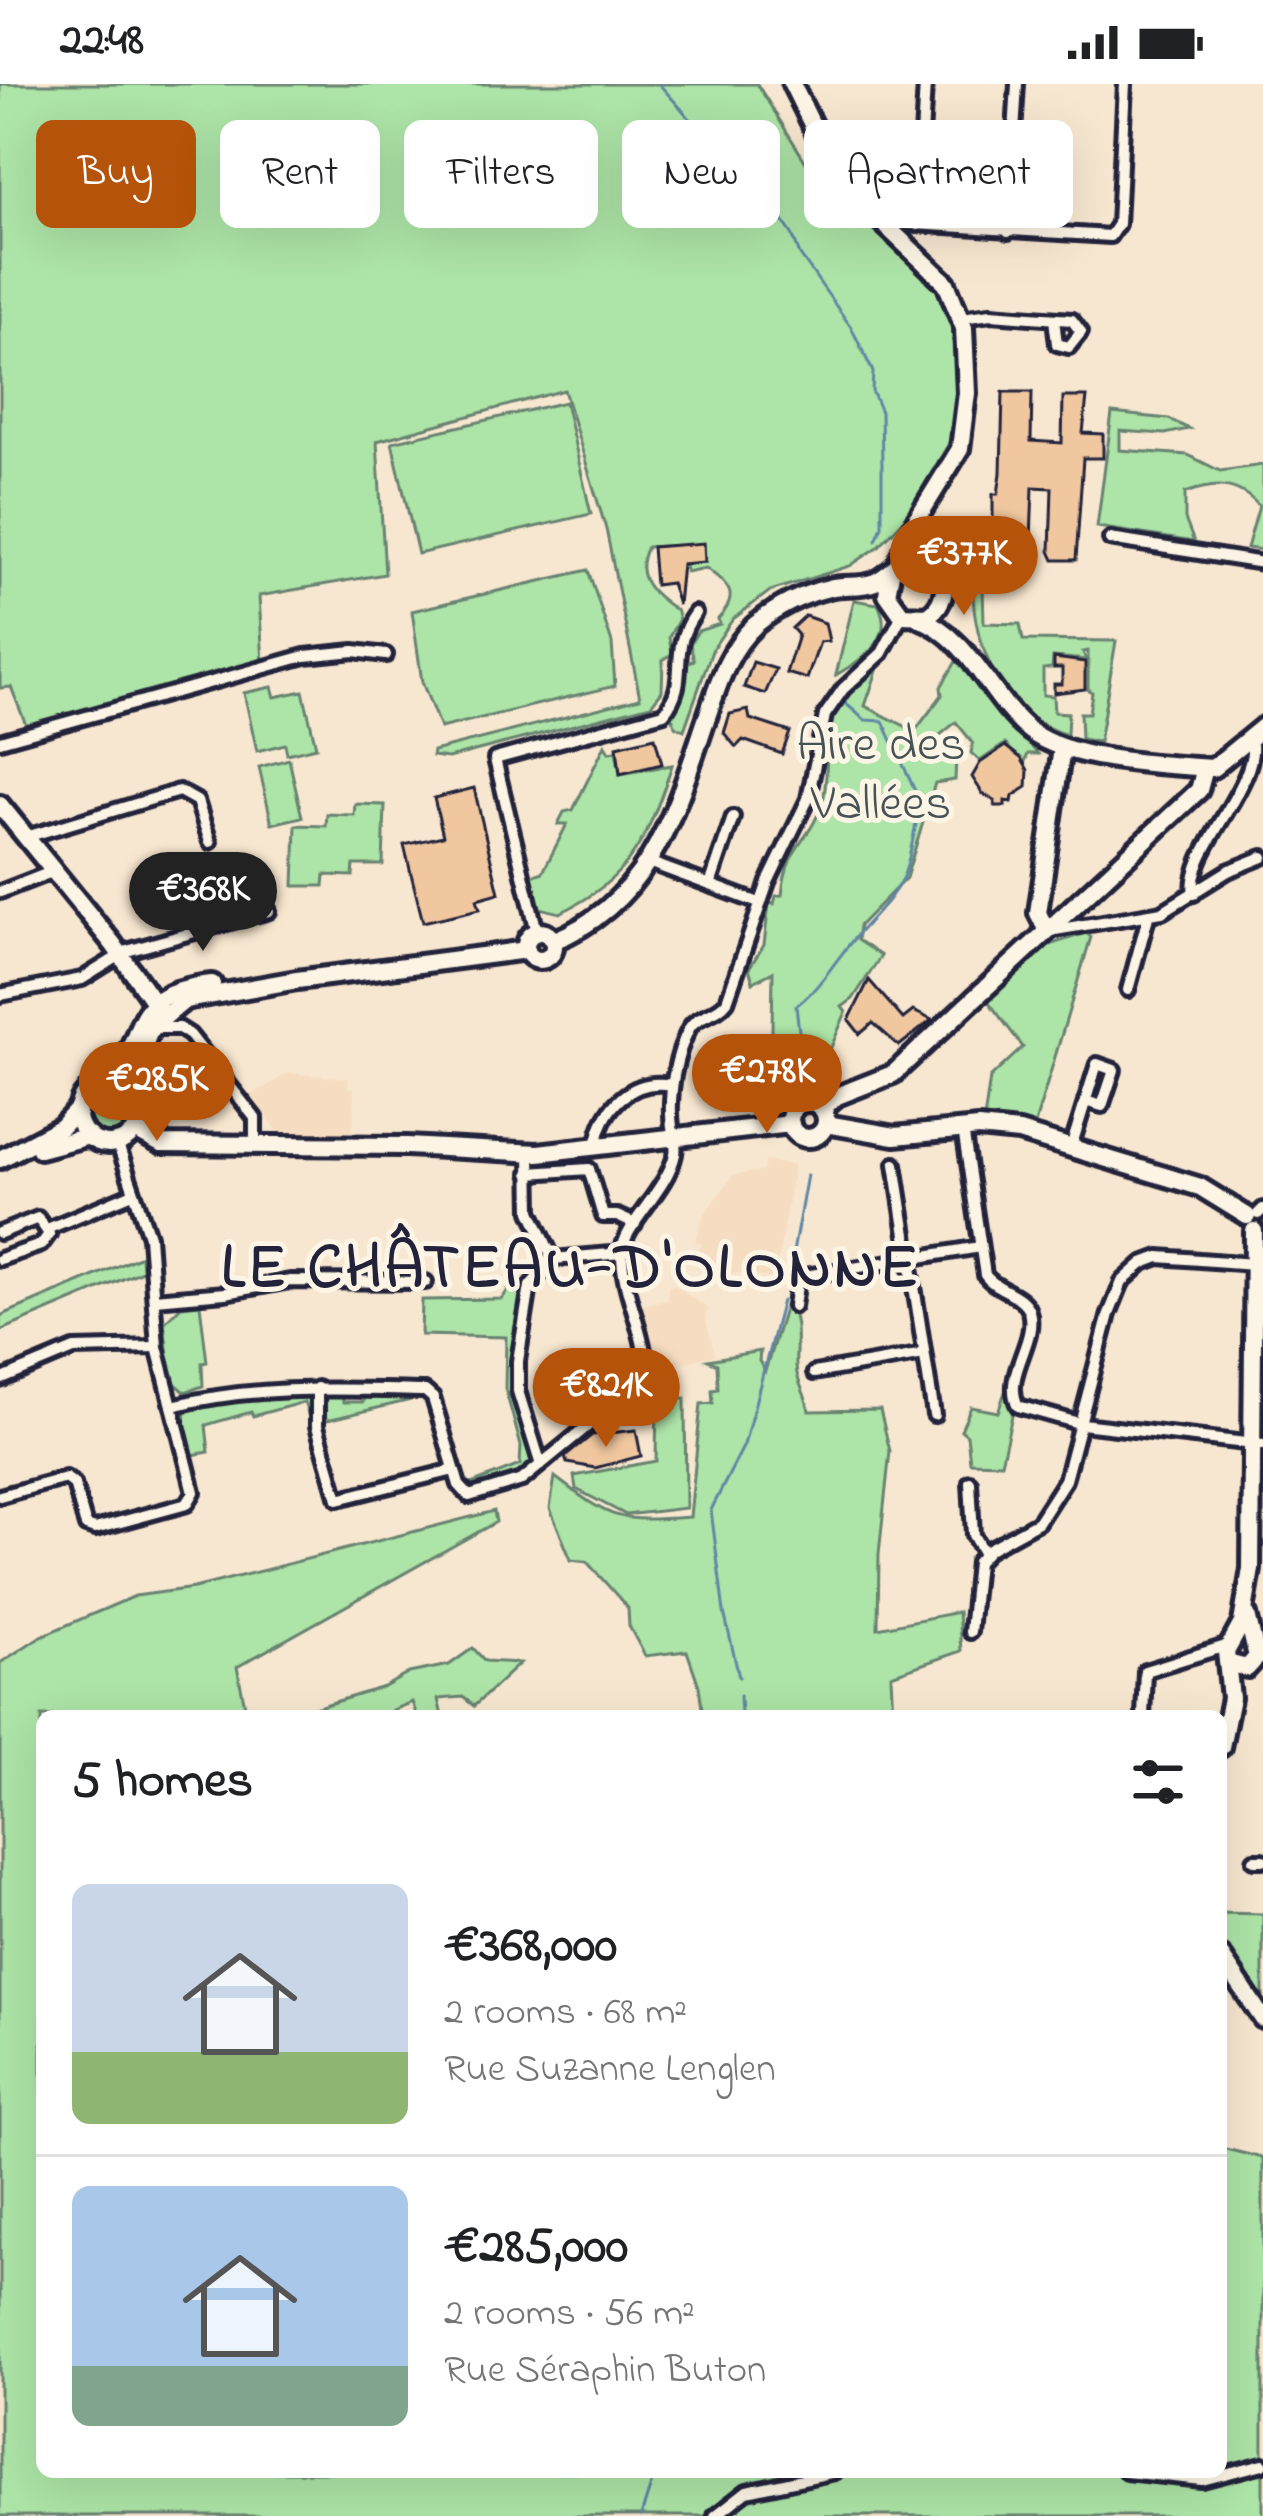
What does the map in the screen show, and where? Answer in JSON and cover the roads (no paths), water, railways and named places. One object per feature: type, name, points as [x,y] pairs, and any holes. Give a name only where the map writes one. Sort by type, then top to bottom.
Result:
[{"type":"street","points":[[792,84],[832,171],[854,200],[946,283],[961,318],[968,373],[964,430],[956,458],[917,519],[893,571],[889,601]]},
{"type":"street","points":[[923,120],[925,84]]},
{"type":"street","points":[[1008,232],[1017,84]]},
{"type":"street","points":[[956,228],[1105,237],[1114,233],[1125,84]]},
{"type":"street","points":[[961,318],[991,314],[1054,319]]},
{"type":"street","points":[[934,496],[921,542],[944,578],[945,597],[971,659]]},
{"type":"street","points":[[1111,539],[1263,563]]},
{"type":"street","points":[[545,937],[612,907],[651,862],[670,825],[736,648],[771,613],[829,588],[867,585],[910,560],[933,565]]},
{"type":"street","points":[[812,594],[869,595],[946,632],[1022,723],[1062,748],[1205,768],[1219,766],[1257,732]]},
{"type":"street","points":[[172,1406],[242,1391],[317,1388],[430,1394],[461,1490],[469,1496],[523,1480],[595,1420],[638,1407],[644,1338],[622,1253],[675,1157],[672,1085],[692,1024],[727,1001],[760,903],[808,799],[825,715],[910,617],[935,612],[945,597]]},
{"type":"street","points":[[2,1158],[61,1127],[88,1091],[106,1082],[156,1014],[192,986],[297,980],[527,950],[536,959],[551,954],[495,759],[664,713],[677,689],[679,638],[694,613]]},
{"type":"street","points":[[0,741],[305,656],[355,651],[386,655]]},
{"type":"street","points":[[1194,893],[1192,881],[1247,782],[1257,732]]},
{"type":"street","points":[[1047,932],[1038,913],[1062,748]]},
{"type":"street","points":[[1205,768],[1198,790],[893,1075],[841,1094],[824,1116],[820,1134],[808,1138],[790,1124],[800,1103],[812,1102],[824,1116],[895,1136],[1005,1129],[1200,1187],[1258,1219],[1254,1264],[1257,1569],[1227,1720]]},
{"type":"street","points":[[26,837],[179,791],[197,801],[210,842]]},
{"type":"street","points":[[0,805],[121,953],[156,1014],[190,1035],[251,1112],[257,1125],[255,1145]]},
{"type":"street","points":[[710,885],[734,818]]},
{"type":"street","points":[[1212,847],[1228,872]]},
{"type":"street","points":[[1047,932],[1148,917],[1263,857]]},
{"type":"street","points":[[651,862],[760,903]]},
{"type":"street","points":[[0,892],[54,871]]},
{"type":"street","points":[[0,995],[82,980],[121,953],[268,910]]},
{"type":"street","points":[[1066,914],[1094,926]]},
{"type":"street","points":[[1128,990],[1148,917]]},
{"type":"street","points":[[2,1158],[89,1136],[118,1142],[135,1130],[140,1112],[136,1066],[156,1014]]},
{"type":"street","points":[[106,1082],[122,1084],[135,1095]]},
{"type":"street","points":[[596,1147],[604,1122],[627,1091],[645,1084],[672,1085]]},
{"type":"street","points":[[1071,1147],[1085,1100]]},
{"type":"street","points":[[79,1108],[80,1123],[89,1136]]},
{"type":"street","points":[[135,1130],[161,1144],[407,1146],[530,1154],[790,1124]]},
{"type":"street","points":[[963,1129],[988,1281],[1028,1310],[1012,1390],[1016,1403],[1082,1424],[1257,1445]]},
{"type":"street","points":[[0,1496],[71,1480],[84,1522],[94,1529],[192,1499],[194,1485],[157,1347],[149,1236],[118,1142]]},
{"type":"street","points":[[530,1154],[531,1211],[553,1259]]},
{"type":"street","points":[[895,1164],[934,1415]]},
{"type":"street","points":[[530,1173],[589,1169],[603,1216],[635,1224]]},
{"type":"street","points":[[46,1228],[133,1193]]},
{"type":"street","points":[[0,1234],[34,1218],[46,1228],[46,1242],[0,1259]]},
{"type":"street","points":[[794,1306],[797,1285],[805,1276],[980,1247]]},
{"type":"street","points":[[540,1462],[518,1391],[530,1286],[553,1259],[622,1253]]},
{"type":"street","points":[[970,1632],[974,1572],[984,1554],[1030,1528],[1047,1511],[1071,1464],[1115,1295],[1132,1271],[1170,1256],[1254,1264]]},
{"type":"street","points":[[154,1299],[290,1281],[426,1282]]},
{"type":"street","points":[[0,1380],[82,1347],[157,1347]]},
{"type":"street","points":[[814,1373],[924,1354]]},
{"type":"street","points":[[317,1388],[317,1426],[338,1499],[454,1470]]},
{"type":"street","points":[[970,1482],[973,1534],[984,1554]]},
{"type":"street","points":[[1144,1710],[1145,1671],[1243,1654]]},
{"type":"street","points":[[1227,1965],[1263,2019]]},
{"type":"street","points":[[1227,2473],[1263,2464]]},
{"type":"street","points":[[715,2516],[747,2491],[807,2478]]},
{"type":"waterway","points":[[659,84],[727,160],[750,172],[851,327],[873,372],[872,391],[881,412],[882,466],[882,526],[876,540]]},
{"type":"waterway","points":[[806,1091],[796,1006],[898,886],[921,804],[883,721],[865,720],[845,703]]},
{"type":"waterway","points":[[788,1280],[807,1175]]},
{"type":"waterway","points":[[739,1677],[724,1612],[711,1510],[744,1445],[782,1301]]},
{"type":"waterway","points":[[740,1695],[741,1710]]},
{"type":"waterway","points":[[641,2516],[653,2478]]},
{"type":"district","name":"LE CHÂTEAU-D'OLONNE","points":[[571,1271]]},
{"type":"park label","name":"Aire des Vallées","points":[[881,775]]}]
